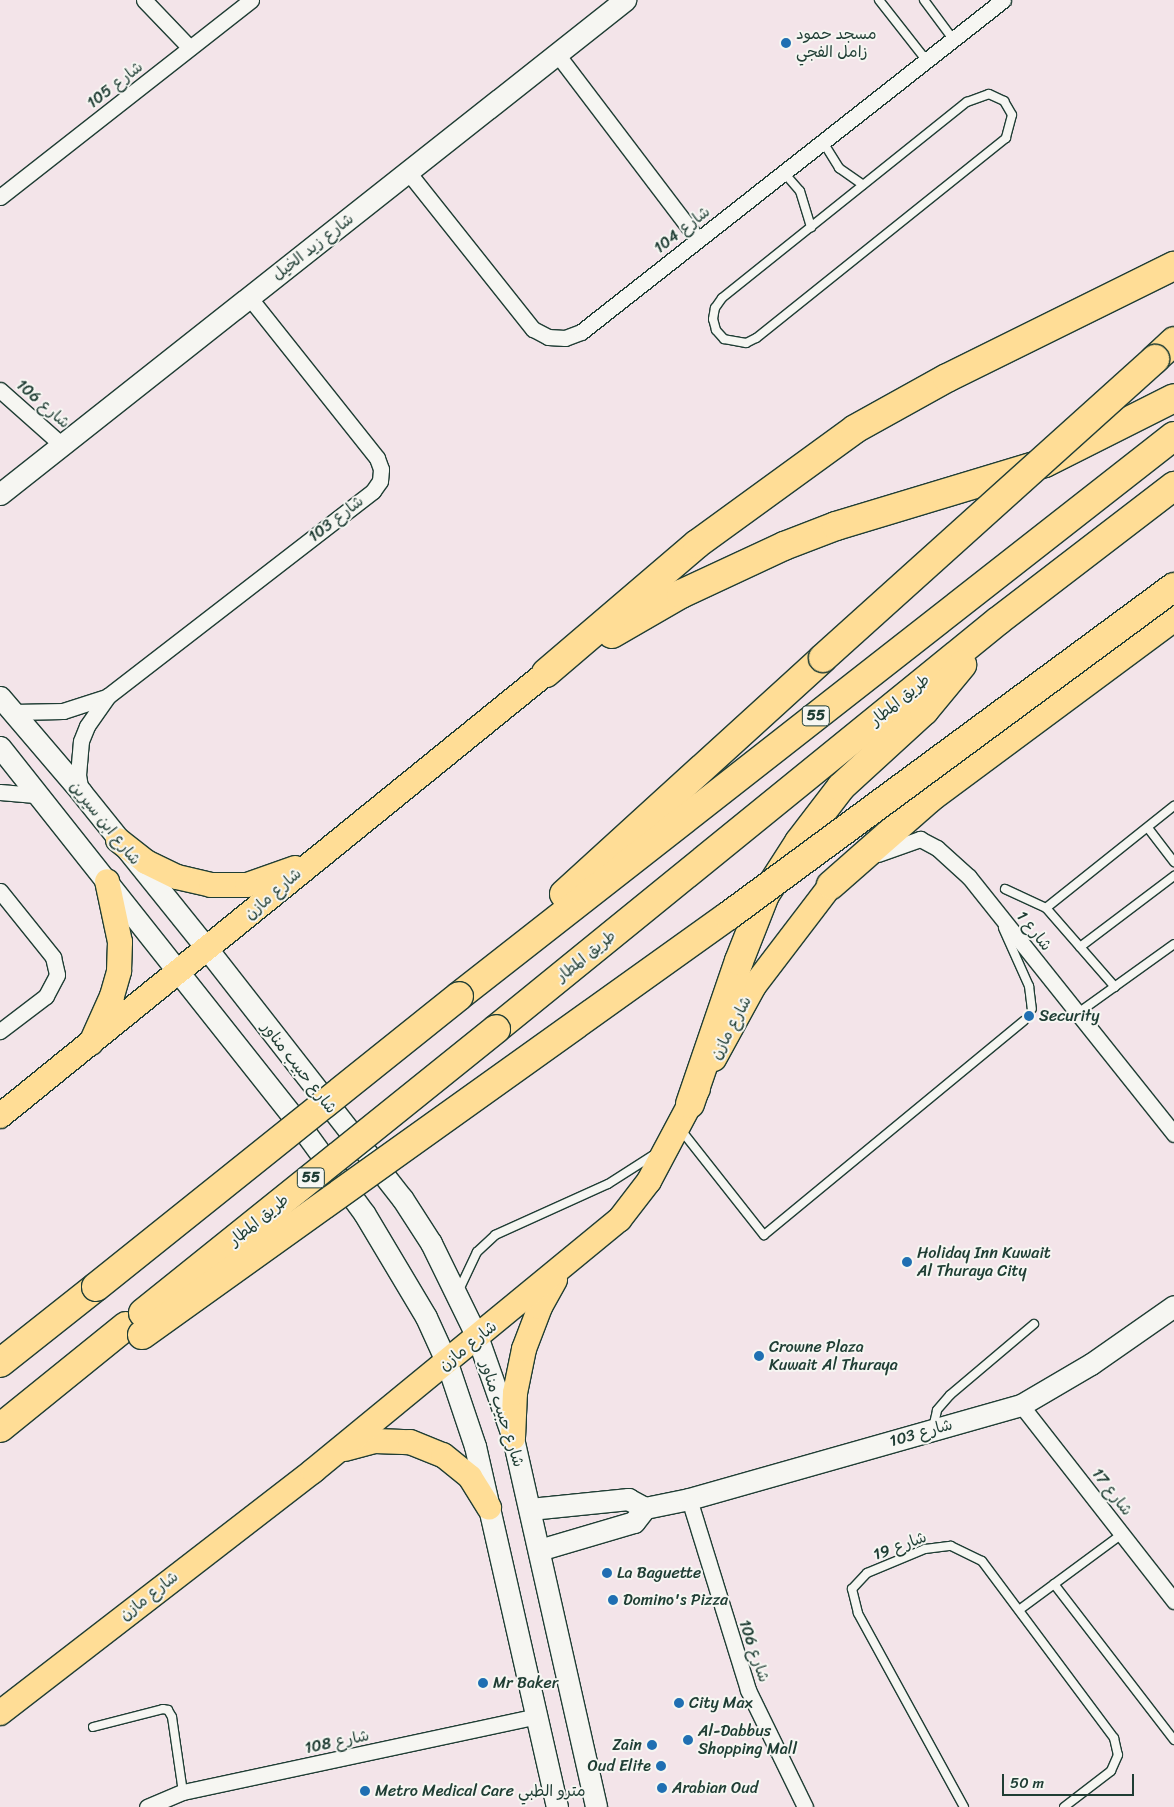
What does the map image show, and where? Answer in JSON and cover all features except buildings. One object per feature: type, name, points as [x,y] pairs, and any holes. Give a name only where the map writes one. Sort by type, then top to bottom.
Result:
[{"type":"highway","points":[[546,673],[697,544],[855,429],[947,378],[1174,266]]},
{"type":"highway","points":[[461,994],[597,862],[1164,350]]},
{"type":"highway","points":[[546,673],[680,594],[784,546],[836,526],[1045,464],[1174,398]]},
{"type":"highway","name":"55","points":[[0,1364],[461,994],[1174,436]]},
{"type":"highway","name":"طريق المطار","points":[[0,1428],[84,1362],[134,1330],[496,1030],[998,621],[1174,486]]},
{"type":"highway","points":[[134,1330],[728,916],[1174,587]]},
{"type":"highway","points":[[830,884],[930,798],[1174,617]]},
{"type":"highway","points":[[679,1125],[766,895],[794,849],[841,787],[924,711],[998,621]]},
{"type":"main road","name":"شارع مازن","points":[[0,1116],[180,973],[322,852],[546,673]]},
{"type":"main road","points":[[118,840],[146,862],[177,877],[212,885],[247,884],[287,874],[322,852]]},
{"type":"main road","points":[[90,1045],[112,996],[119,971],[120,942],[107,882]]},
{"type":"main road","name":"شارع مازن","points":[[0,1714],[313,1471],[478,1339],[619,1220],[649,1181],[754,986],[830,884]]},
{"type":"main road","points":[[512,1438],[515,1393],[524,1349],[540,1307],[562,1268]]},
{"type":"main road","points":[[313,1471],[342,1451],[375,1441],[410,1442],[443,1455],[470,1477],[489,1507]]},
{"type":"street","points":[[144,0],[190,48]]},
{"type":"street","name":"شارع 105","points":[[0,197],[251,0]]},
{"type":"street","name":"شارع زيد الخيل","points":[[0,494],[625,0]]},
{"type":"street","name":"شارع 104","points":[[408,172],[533,329],[548,337],[565,338],[580,332],[1003,0]]},
{"type":"street","points":[[557,54],[698,240]]},
{"type":"street","name":"شارع 103","points":[[81,792],[78,775],[81,741],[96,711],[108,696],[373,491],[380,481],[381,469],[377,458],[249,297]]},
{"type":"street","name":"شارع 106","points":[[0,390],[62,445]]},
{"type":"street","name":"شارع 103","points":[[6,704],[63,710],[108,696]]},
{"type":"street","name":"شارع ابن سيرين","points":[[6,704],[81,792],[208,950]]},
{"type":"street","points":[[0,747],[35,795],[107,882],[299,1124],[364,1213],[422,1309],[447,1362],[475,1446],[557,1807]]},
{"type":"street","points":[[0,792],[35,795]]},
{"type":"street","name":"شارع 1","points":[[830,884],[881,853],[920,839],[937,848],[969,877],[1174,1134]]},
{"type":"street","points":[[0,890],[53,957],[56,975],[46,996],[0,1031]]},
{"type":"street","name":"شارع حبيب مناور","points":[[208,950],[402,1198],[431,1243],[478,1339],[512,1438],[530,1509],[596,1807]]},
{"type":"street","name":"شارع 103","points":[[645,1508],[689,1499],[1021,1405],[1090,1364],[1174,1306]]},
{"type":"street","name":"شارع 17","points":[[1021,1405],[1174,1602]]},
{"type":"street","points":[[530,1509],[628,1499],[645,1508],[634,1522],[539,1550]]},
{"type":"street","name":"شارع 106","points":[[689,1499],[748,1690],[805,1807]]},
{"type":"street","name":"شارع 108","points":[[147,1807],[183,1792],[536,1716]]},
{"type":"lane","points":[[879,0],[926,60]]},
{"type":"lane","points":[[924,0],[953,39]]},
{"type":"lane","points":[[997,96],[1009,107],[1012,115],[1011,130],[1001,143],[756,338],[746,343],[724,339],[716,330],[713,319],[715,308],[722,298],[811,226],[974,97],[997,96]]},
{"type":"lane","points":[[823,142],[839,168],[863,185]]},
{"type":"lane","points":[[781,174],[786,175],[800,191],[811,226]]},
{"type":"lane","points":[[1046,908],[1174,806]]},
{"type":"lane","points":[[1148,828],[1174,862]]},
{"type":"lane","points":[[1080,947],[1174,876]]},
{"type":"lane","points":[[1005,889],[1046,908],[1115,987]]},
{"type":"lane","points":[[996,912],[1029,986],[1032,1009]]},
{"type":"lane","points":[[1078,1014],[1174,944]]},
{"type":"lane","points":[[457,1294],[477,1252],[495,1235],[608,1184],[679,1125],[764,1235],[1024,1020]]},
{"type":"lane","points":[[932,1430],[937,1410],[950,1396],[1034,1324]]},
{"type":"lane","points":[[1019,1610],[1122,1534]]},
{"type":"lane","name":"شارع 19","points":[[964,1807],[858,1613],[852,1589],[867,1573],[925,1549],[951,1546],[982,1561],[1117,1747],[1118,1756],[1111,1771],[1064,1807]]},
{"type":"lane","points":[[1054,1584],[1174,1740]]},
{"type":"lane","points":[[94,1727],[163,1709],[168,1710],[172,1717],[183,1792]]},
{"type":"place","name":"مسجد حمود زامل الفجي","points":[[786,43]]},
{"type":"place","name":"Security","points":[[1029,1016]]},
{"type":"place","name":"Holiday Inn Kuwait Al Thuraya City","points":[[907,1262]]},
{"type":"place","name":"Crowne Plaza Kuwait Al Thuraya","points":[[759,1356]]},
{"type":"place","name":"La Baguette","points":[[607,1573]]},
{"type":"place","name":"Domino's Pizza","points":[[613,1600]]},
{"type":"place","name":"Mr Baker","points":[[483,1683]]},
{"type":"place","name":"City Max","points":[[679,1703]]},
{"type":"place","name":"Al-Dabbus Shopping Mall","points":[[688,1740]]},
{"type":"place","name":"Zain","points":[[652,1745]]},
{"type":"place","name":"Oud Elite","points":[[661,1766]]},
{"type":"place","name":"Arabian Oud","points":[[662,1788]]},
{"type":"place","name":"Metro Medical Care مترو الطبي","points":[[365,1791]]}]
